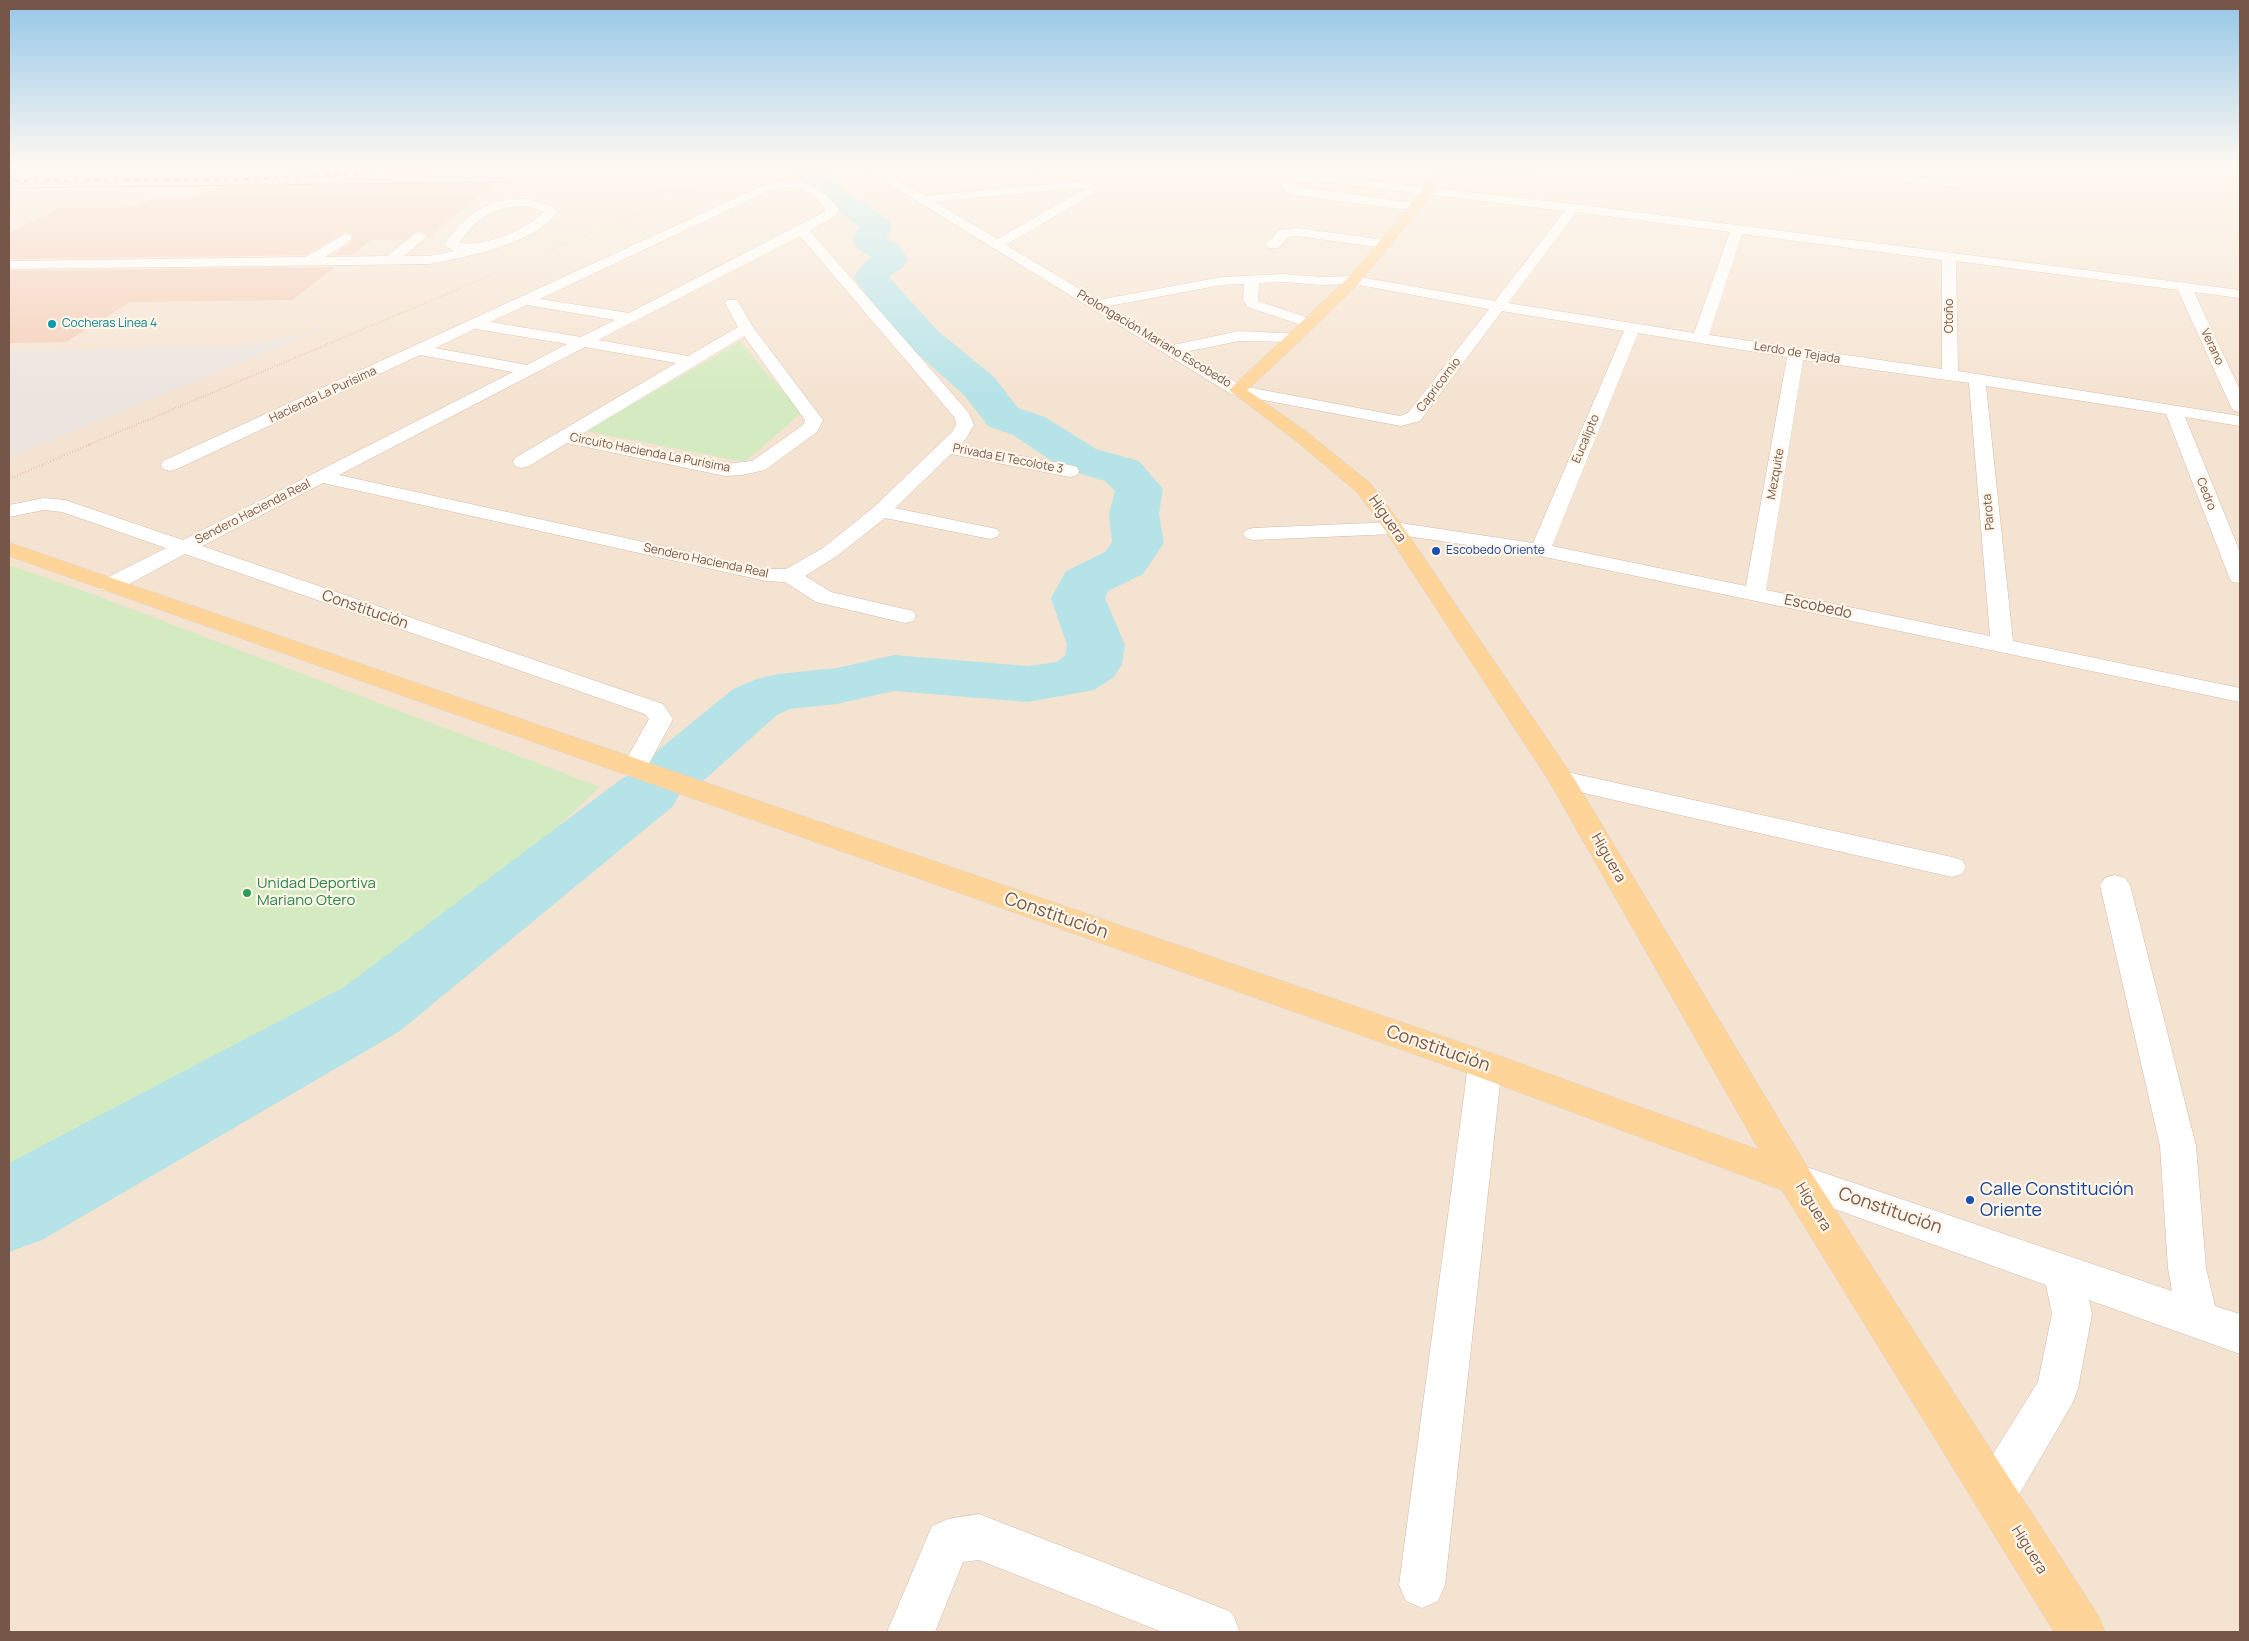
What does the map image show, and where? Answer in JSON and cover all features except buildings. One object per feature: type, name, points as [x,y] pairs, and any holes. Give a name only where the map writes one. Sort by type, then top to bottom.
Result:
[{"type":"main road","points":[[1237,390],[1354,280],[1384,244]]},
{"type":"main road","name":"Higuera","points":[[1237,390],[1301,436],[1364,488],[1394,528],[1562,780],[1795,1178],[2081,1632]]},
{"type":"main road","name":"Constitución","points":[[9,550],[1485,1065],[1795,1178]]},
{"type":"street","points":[[310,261],[339,243]]},
{"type":"street","points":[[390,260],[413,243]]},
{"type":"street","points":[[454,243],[451,246],[458,248],[485,247]]},
{"type":"street","points":[[9,265],[430,260],[451,257],[495,243]]},
{"type":"street","name":"Hacienda La Purísima","points":[[170,465],[652,243]]},
{"type":"street","name":"Sendero Hacienda Real","points":[[110,585],[778,243]]},
{"type":"street","name":"Sendero Hacienda Real","points":[[322,477],[766,575],[790,576],[830,552],[881,511],[960,435],[965,425],[963,417],[813,243]]},
{"type":"street","points":[[1374,243],[1384,244]]},
{"type":"street","name":"Capricornio","points":[[1237,390],[1392,420],[1409,420],[1414,417],[1547,243]]},
{"type":"street","points":[[1700,338],[1732,243]]},
{"type":"street","points":[[1840,243],[2240,294]]},
{"type":"street","name":"Prolongación Mariano Escobedo","points":[[998,244],[1237,390]]},
{"type":"street","name":"Otoño","points":[[1949,257],[1950,375]]},
{"type":"street","points":[[1252,279],[1250,299],[1252,304],[1303,330]]},
{"type":"street","name":"Lerdo de Tejada","points":[[1098,304],[1222,281],[1252,279],[1354,280],[1499,306],[1796,354],[1977,379],[2240,421]]},
{"type":"street","name":"Verano","points":[[2184,287],[2240,407]]},
{"type":"street","points":[[526,301],[632,318]]},
{"type":"street","name":"Circuito Hacienda La Purísima","points":[[564,437],[726,470],[758,466],[811,428],[814,420],[746,328],[732,303]]},
{"type":"street","points":[[476,324],[690,361]]},
{"type":"street","name":"Eucalipto","points":[[1540,550],[1633,327]]},
{"type":"street","name":"Circuito Hacienda La Purísima","points":[[522,462],[746,328]]},
{"type":"street","points":[[1171,350],[1239,336],[1303,330]]},
{"type":"street","points":[[420,350],[530,370]]},
{"type":"street","name":"Mezquite","points":[[1755,594],[1796,354]]},
{"type":"street","name":"Parota","points":[[1977,379],[2002,644]]},
{"type":"street","name":"Cedro","points":[[2173,410],[2240,577]]},
{"type":"street","name":"Privada El Tecolote 3","points":[[947,448],[1070,471]]},
{"type":"street","name":"Constitución","points":[[9,511],[44,504],[65,506],[654,709],[661,719],[634,769]]},
{"type":"street","points":[[881,511],[990,533]]},
{"type":"street","name":"Escobedo","points":[[1253,534],[1394,528],[1540,550],[2002,644],[2240,695]]},
{"type":"street","points":[[790,576],[824,597],[905,616]]},
{"type":"street","points":[[1562,780],[1952,867]]},
{"type":"street","points":[[2115,885],[2178,1146],[2188,1268],[2198,1319]]},
{"type":"street","points":[[1422,1585],[1485,1065]]},
{"type":"street","name":"Constitución","points":[[1795,1178],[2240,1334]]},
{"type":"street","points":[[1994,1494],[2058,1389],[2072,1314],[2063,1272]]},
{"type":"street","points":[[911,1632],[948,1542],[979,1537],[1212,1628],[1216,1632]]},
{"type":"path","points":[[540,254],[567,243]]},
{"type":"path","points":[[9,479],[503,270]]},
{"type":"shaded area","points":[[9,243],[2240,243],[2240,1632],[9,1632]]},
{"type":"shaded area","points":[[337,323],[9,458],[9,351],[239,346],[300,335]]},
{"type":"green space","points":[[740,342],[801,413],[745,462],[586,431]]},
{"type":"green space","name":"Unidad Deportiva Mariano Otero","points":[[9,565],[92,594],[600,787],[370,1000],[9,1194]]},
{"type":"waterway","points":[[679,767],[755,702],[778,692],[837,686],[894,673],[1028,684],[1073,677],[1093,664],[1096,645],[1078,598],[1085,582],[1124,563],[1138,543],[1134,514],[1139,489],[1122,471],[1080,459],[1029,426],[1003,417],[979,386],[924,339],[885,296],[871,277],[876,270],[891,260],[888,253],[870,243]]},
{"type":"waterway","points":[[9,1210],[372,1009],[648,792]]},
{"type":"place","name":"Cocheras Línea 4","points":[[52,324]]},
{"type":"place","name":"Escobedo Oriente","points":[[1436,551]]},
{"type":"place","name":"Unidad Deportiva Mariano Otero","points":[[247,893]]},
{"type":"place","name":"Calle Constitución Oriente","points":[[1970,1200]]}]
